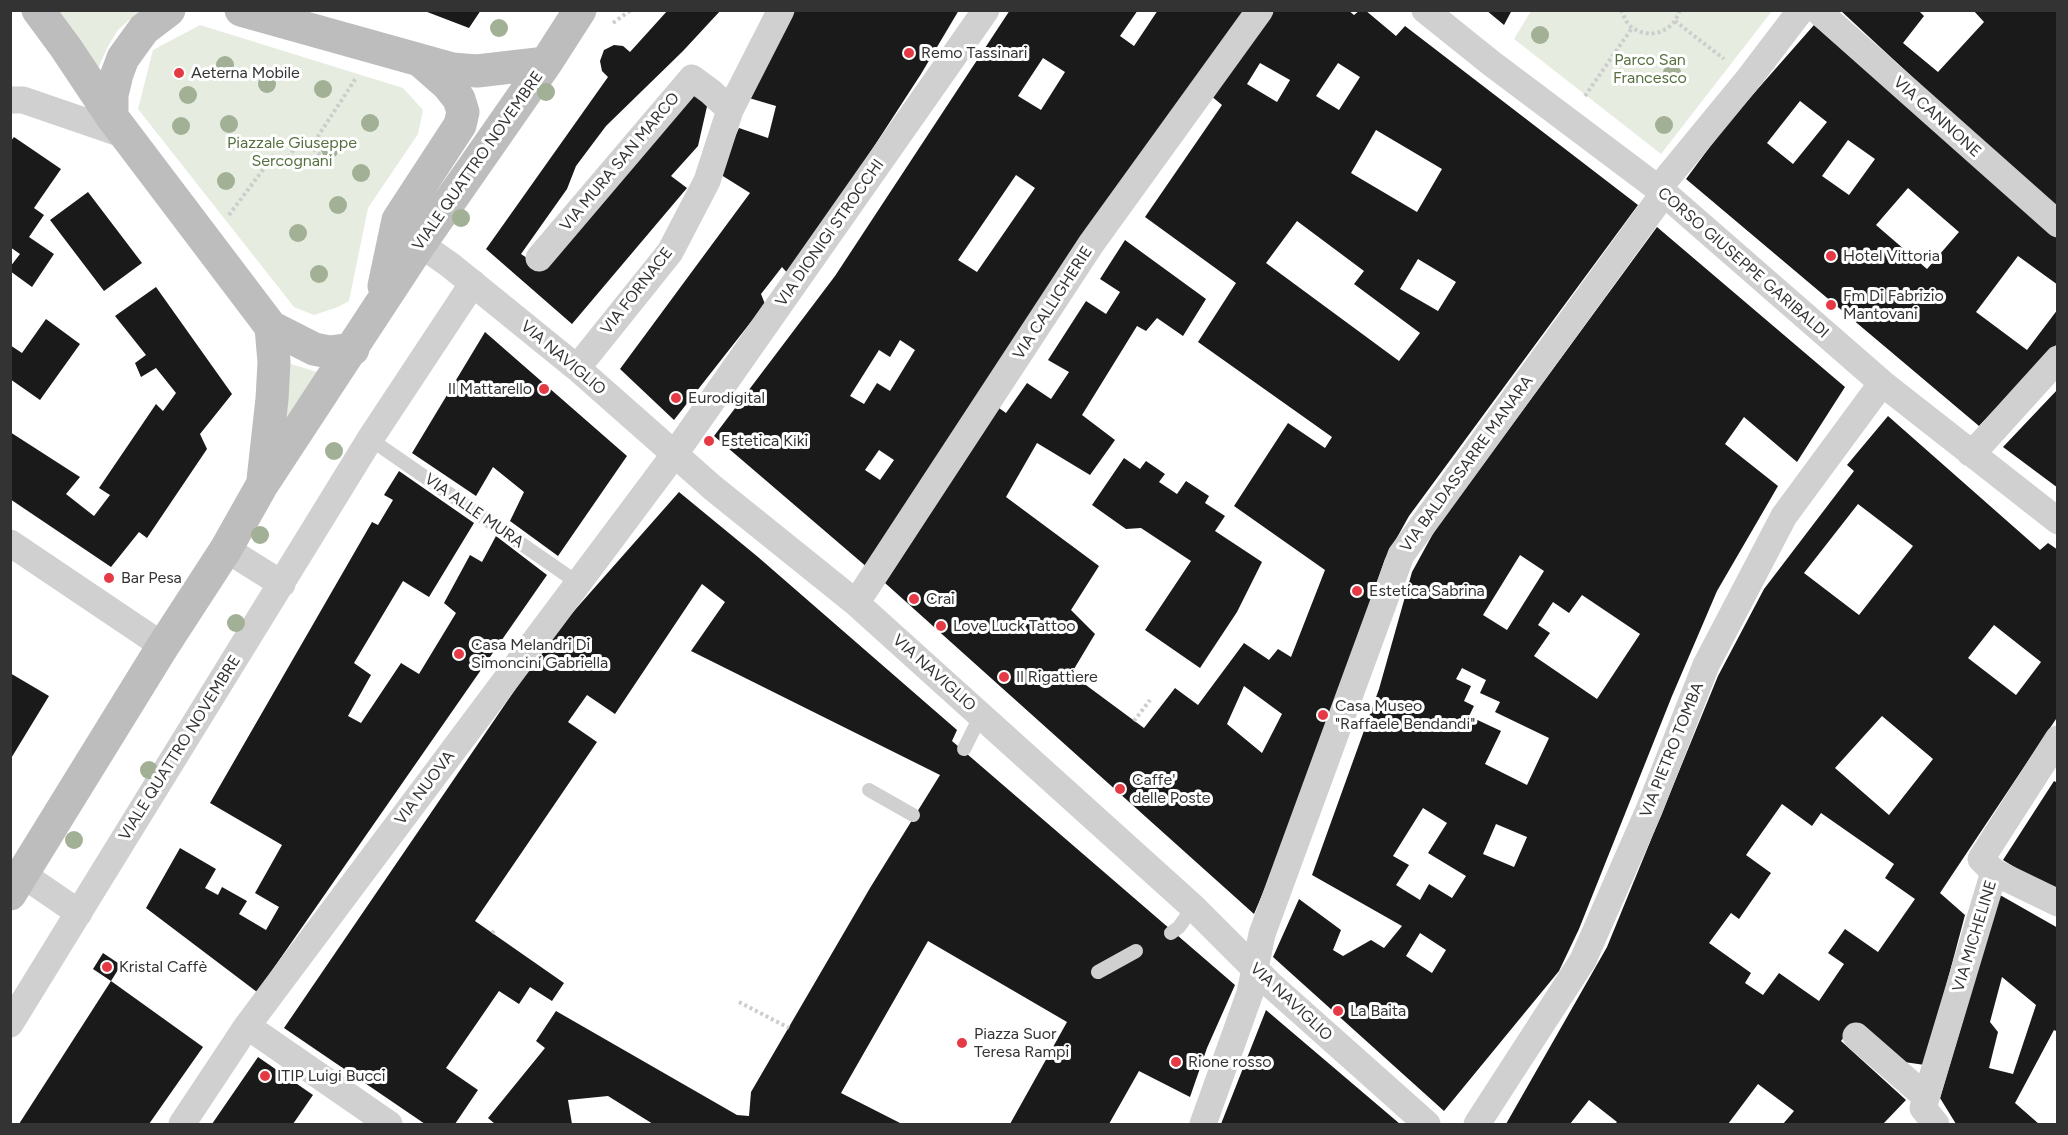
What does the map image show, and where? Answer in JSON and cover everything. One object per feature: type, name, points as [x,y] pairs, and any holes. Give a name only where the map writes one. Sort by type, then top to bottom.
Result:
[{"type":"main road","points":[[38,10],[119,126],[271,327],[314,349],[329,352],[353,349]]},
{"type":"main road","points":[[119,126],[112,95],[123,58],[144,29],[169,10]]},
{"type":"main road","points":[[16,884],[163,646],[226,549],[262,485],[379,308],[398,220],[459,124],[463,112],[459,99],[418,58],[240,10]]},
{"type":"main road","points":[[546,63],[580,10]]},
{"type":"main road","name":"VIALE QUATTRO NOVEMBRE","points":[[418,58],[452,69],[477,71],[546,63]]},
{"type":"main road","name":"VIALE QUATTRO NOVEMBRE","points":[[379,308],[420,244],[546,63]]},
{"type":"main road","points":[[262,485],[272,399],[274,362],[271,327]]},
{"type":"street","points":[[730,110],[781,10]]},
{"type":"street","name":"VIA DIONIGI STROCCHI","points":[[674,455],[986,10]]},
{"type":"street","name":"VIA CALLIGHERIE","points":[[856,603],[1091,244],[1260,10]]},
{"type":"street","name":"CORSO GIUSEPPE GARIBALDI","points":[[1425,10],[1491,63],[1661,191],[1882,383],[2058,520]]},
{"type":"street","name":"VIA BALDASSARRE MANARA","points":[[1203,1125],[1250,993],[1262,934],[1401,555],[1661,191],[1801,10]]},
{"type":"street","name":"VIA CANNONE","points":[[1817,10],[2058,224]]},
{"type":"street","name":"VIA MURA SAN MARCO","points":[[538,258],[692,78],[730,110]]},
{"type":"street","points":[[10,100],[23,100],[119,126]]},
{"type":"street","name":"VIA FORNACE","points":[[577,368],[670,252],[707,181],[730,110]]},
{"type":"street","name":"VIA NAVIGLIO","points":[[420,244],[473,283],[577,368],[674,455],[856,603],[1193,907],[1254,969],[1427,1125]]},
{"type":"street","name":"VIALE QUATTRO NOVEMBRE","points":[[10,1024],[370,439],[473,283]]},
{"type":"street","points":[[1970,453],[1981,444],[2058,359]]},
{"type":"street","name":"VIA PIETRO TOMBA","points":[[1478,1125],[1583,960],[1649,810],[1706,665],[1784,516],[1882,383]]},
{"type":"street","name":"VIA NUOVA","points":[[182,1125],[248,1026],[674,455]]},
{"type":"street","points":[[10,543],[163,646]]},
{"type":"street","points":[[226,549],[282,584]]},
{"type":"street","name":"VIA MICHELINE","points":[[1926,1097],[1994,872],[1981,859],[2053,755]]},
{"type":"street","points":[[1994,872],[2058,903]]},
{"type":"street","points":[[16,884],[79,913]]},
{"type":"street","points":[[248,1026],[389,1125]]},
{"type":"street","points":[[1856,1036],[1926,1097],[1923,1108],[1936,1125]]},
{"type":"lane","name":"VIA ALLE MURA","points":[[370,439],[578,583]]},
{"type":"lane","points":[[964,749],[981,715]]},
{"type":"lane","points":[[869,790],[913,815]]},
{"type":"lane","points":[[1171,933],[1179,927],[1193,907]]},
{"type":"lane","points":[[1098,972],[1136,951]]},
{"type":"path","points":[[1621,10],[1632,28],[1641,32],[1660,32],[1675,21],[1680,10]]},
{"type":"path","points":[[1675,21],[1750,77]]},
{"type":"path","points":[[1568,121],[1632,28]]},
{"type":"path","points":[[311,147],[376,47]]},
{"type":"path","points":[[207,244],[274,155],[284,164],[302,140],[321,155]]},
{"type":"path","points":[[1134,721],[1150,700]]},
{"type":"path","points":[[739,1002],[789,1028]]},
{"type":"green space","points":[[144,10],[118,30],[97,71],[58,11]]},
{"type":"green space","name":"Parco San Francesco","points":[[1531,11],[1772,11],[1661,154],[1514,39]]},
{"type":"green space","name":"Piazzale Giuseppe Sercognani","points":[[200,25],[403,88],[423,110],[418,134],[368,208],[349,301],[338,307],[314,315],[294,307],[138,109],[153,50]]},
{"type":"green space","points":[[284,359],[291,364],[317,372],[278,434]]},
{"type":"building","points":[[422,10],[481,10],[469,28]]},
{"type":"building","points":[[668,10],[721,10],[683,51],[606,126],[576,166],[567,189],[521,254],[539,266],[692,88],[708,102],[698,146],[671,176],[687,188],[572,324],[486,249],[608,77],[602,71],[600,61],[604,50],[614,45],[623,46],[630,52]]},
{"type":"building","points":[[794,10],[959,10],[921,74],[790,276],[782,267],[761,294],[765,304],[674,420],[620,369],[750,193],[718,173],[739,128],[768,138],[776,106],[749,98],[760,58]]},
{"type":"building","points":[[1010,10],[1138,10],[1120,36],[1134,46],[1158,10],[1244,10],[868,568],[714,436],[835,276]],"holes":[[[1043,58],[1065,72],[1041,110],[1018,96]],[[1016,175],[1035,188],[977,272],[958,260]],[[900,340],[915,350],[890,391],[877,383],[864,404],[850,396],[879,350],[890,357]],[[879,450],[894,460],[880,480],[865,470]]]},
{"type":"building","points":[[1274,10],[1348,10],[1354,15],[1360,10],[1365,10],[1396,36],[1405,26],[1638,205],[1409,516],[1385,559],[1300,805],[1254,914],[885,583],[999,408],[1006,413],[1027,383],[1051,399],[1069,372],[1048,360],[1086,301],[1106,314],[1120,292],[1100,279],[1125,240],[1206,299],[1183,336],[1157,318],[1146,331],[1137,326],[1082,415],[1115,440],[1090,475],[1037,443],[1006,497],[1099,566],[1071,610],[1095,634],[1071,674],[1144,728],[1175,688],[1198,705],[1244,643],[1269,660],[1278,649],[1291,657],[1325,570],[1234,506],[1288,423],[1325,448],[1332,437],[1198,342],[1236,283],[1145,217],[1222,105],[1210,95]],"holes":[[[1260,63],[1290,80],[1277,102],[1247,84]],[[1338,63],[1360,77],[1339,110],[1316,96]],[[1376,130],[1442,169],[1417,212],[1351,173]],[[1297,221],[1364,271],[1354,284],[1420,333],[1399,361],[1266,263]],[[1418,259],[1456,282],[1438,311],[1400,289]],[[1244,686],[1282,714],[1262,753],[1227,724]]]},
{"type":"building","points":[[1486,10],[1512,10],[1504,25]]},
{"type":"building","points":[[1840,10],[1918,10],[1924,16],[1903,43],[1938,72],[1984,22],[1973,10],[2058,10],[2058,212]]},
{"type":"building","points":[[1814,25],[2058,238],[2058,285],[2018,256],[1976,312],[2027,350],[2058,309],[2058,343],[1979,426],[1686,179],[1726,125]],"holes":[[[1800,101],[1827,122],[1793,164],[1767,143]],[[1848,140],[1875,159],[1849,195],[1822,176]],[[1908,188],[1959,232],[1927,269],[1876,225]]]},
{"type":"building","points":[[14,137],[61,169],[34,208],[44,215],[29,237],[54,254],[32,287],[10,271],[10,267],[20,254],[10,247],[10,142]]},
{"type":"building","points":[[88,192],[142,263],[104,291],[50,220]]},
{"type":"building","points":[[1657,227],[1845,387],[1797,462],[1744,417],[1725,444],[1778,486],[1717,591],[1672,696],[1579,929],[1559,971],[1444,1111],[1273,957],[1299,899],[1341,930],[1333,950],[1343,956],[1371,940],[1384,948],[1402,926],[1312,875],[1379,689],[1412,572],[1435,530]],"holes":[[[1520,555],[1544,571],[1507,630],[1483,615]],[[1582,595],[1640,634],[1597,699],[1534,656],[1550,633],[1538,625],[1553,602],[1569,613]],[[1462,668],[1486,680],[1480,693],[1500,702],[1495,712],[1549,738],[1527,785],[1485,764],[1501,731],[1469,716],[1474,706],[1464,701],[1471,686],[1456,679]],[[1423,808],[1447,823],[1428,853],[1466,876],[1452,898],[1429,884],[1420,900],[1396,885],[1409,865],[1393,856]],[[1496,824],[1527,837],[1514,867],[1483,854]],[[1420,933],[1446,950],[1432,973],[1406,956]]]},
{"type":"building","points":[[156,287],[232,394],[200,434],[207,449],[147,538],[139,532],[111,567],[10,499],[10,432],[80,477],[66,494],[94,516],[110,495],[99,488],[156,404],[163,411],[176,393],[156,368],[141,377],[135,363],[146,355],[115,316]]},
{"type":"building","points":[[46,319],[80,344],[40,400],[10,379],[10,345],[22,353]]},
{"type":"building","points":[[485,332],[627,456],[558,556],[510,521],[524,492],[493,467],[476,496],[412,453]]},
{"type":"building","points":[[2058,389],[2058,488],[2003,447]]},
{"type":"building","points":[[1888,416],[2040,550],[2048,543],[2058,550],[2058,716],[1940,893],[1965,915],[1925,1065],[1897,1061],[1855,1023],[1841,1041],[1906,1100],[1883,1124],[1783,1124],[1794,1111],[1758,1084],[1728,1124],[1615,1124],[1617,1122],[1589,1100],[1570,1124],[1506,1124],[1607,947],[1718,676],[1764,589],[1854,471],[1847,465]],"holes":[[[1858,504],[1913,546],[1859,615],[1804,573]],[[1994,625],[2041,662],[2016,695],[1968,658]],[[1882,716],[1933,759],[1889,815],[1835,768]],[[1782,804],[1812,826],[1821,813],[1894,864],[1885,878],[1915,899],[1878,952],[1845,929],[1828,953],[1844,964],[1819,1001],[1779,973],[1763,995],[1745,983],[1751,973],[1709,943],[1731,913],[1739,919],[1771,873],[1746,855]]]},
{"type":"building","points":[[1124,458],[1140,469],[1146,461],[1165,474],[1159,482],[1177,494],[1186,481],[1209,496],[1205,503],[1225,516],[1215,531],[1262,562],[1237,612],[1200,668],[1145,630],[1191,561],[1141,528],[1126,529],[1092,505]]},
{"type":"building","points":[[399,471],[474,523],[429,597],[403,581],[354,663],[371,675],[348,716],[361,723],[401,663],[419,674],[456,613],[444,603],[470,555],[482,562],[496,536],[547,575],[257,992],[146,908],[180,848],[216,869],[205,888],[218,895],[222,887],[247,901],[239,914],[266,930],[279,907],[255,893],[282,845],[210,803],[372,522],[378,525],[393,500],[384,495]]},
{"type":"building","points":[[679,492],[758,557],[957,730],[952,741],[1235,985],[1207,1048],[1190,1097],[1139,1071],[1109,1124],[1010,1124],[1067,1022],[928,941],[841,1093],[902,1124],[653,1124],[608,1096],[568,1100],[572,1124],[495,1124],[488,1118],[545,1048],[536,1041],[556,1011],[737,1115],[749,1116],[751,1092],[870,888],[940,775],[691,651],[725,602],[702,584],[615,714],[587,695],[568,722],[597,742],[475,921],[564,983],[552,1001],[530,987],[519,1004],[499,991],[446,1068],[478,1090],[455,1124],[425,1124],[284,1028],[551,637]]},
{"type":"building","points":[[10,673],[49,696],[10,760]]},
{"type":"building","points":[[2054,781],[2058,783],[2058,894],[2003,860]]},
{"type":"building","points":[[2000,895],[2058,928],[2058,1032],[2054,1030],[2015,1103],[2039,1124],[1956,1124],[1940,1098]],"holes":[[[2002,977],[2036,1005],[2013,1074],[1989,1068],[1998,1032],[1990,1022]]]},
{"type":"building","name":"Kristal Caffè","points":[[103,953],[121,965],[111,981],[93,969]]},
{"type":"building","points":[[111,981],[203,1047],[149,1124],[19,1124]]},
{"type":"building","points":[[1266,1010],[1400,1124],[1221,1124]]},
{"type":"building","name":"ITIP Luigi Bucci","points":[[258,1057],[313,1095],[293,1124],[212,1124]]},
{"type":"place","name":"Remo Tassinari","points":[[909,53]]},
{"type":"place","name":"Aeterna Mobile","points":[[179,73]]},
{"type":"place","name":"Hotel Vittoria","points":[[1831,256]]},
{"type":"place","name":"Fm Di Fabrizio Mantovani","points":[[1831,305]]},
{"type":"place","name":"Il Mattarello","points":[[544,389]]},
{"type":"place","name":"Eurodigital","points":[[676,398]]},
{"type":"place","name":"Estetica Kiki","points":[[709,441]]},
{"type":"place","name":"Bar Pesa","points":[[109,578]]},
{"type":"place","name":"Estetica Sabrina","points":[[1357,591]]},
{"type":"place","name":"Crai","points":[[914,599]]},
{"type":"place","name":"Love Luck Tattoo","points":[[941,626]]},
{"type":"place","name":"Casa Melandri Di Simoncini Gabriella","points":[[459,654]]},
{"type":"place","name":"Il Rigattiere","points":[[1004,677]]},
{"type":"place","name":"Casa Museo \"Raffaele Bendandi\"","points":[[1323,715]]},
{"type":"place","name":"Caffe' delle Poste","points":[[1120,789]]},
{"type":"place","name":"Kristal Caffè","points":[[107,967]]},
{"type":"place","name":"La Baita","points":[[1338,1011]]},
{"type":"place","name":"Piazza Suor Teresa Rampi","points":[[962,1043]]},
{"type":"place","name":"Rione rosso","points":[[1176,1062]]},
{"type":"place","name":"ITIP Luigi Bucci","points":[[265,1076]]}]
